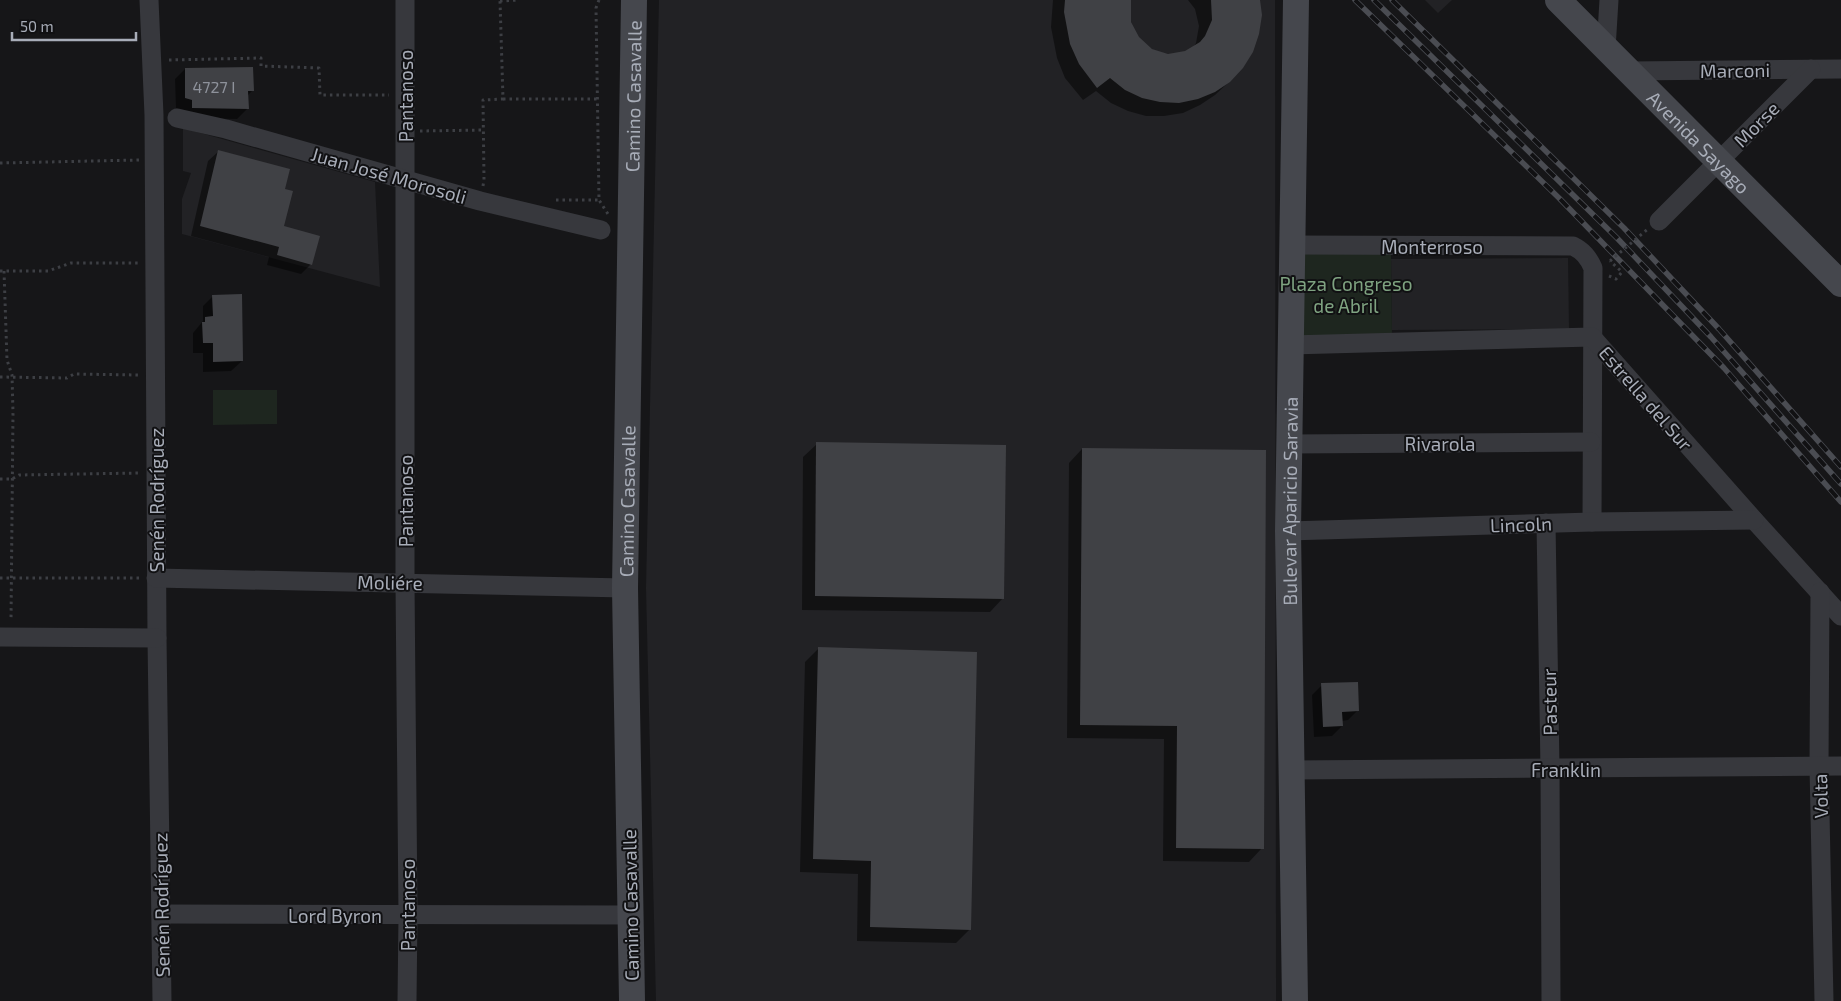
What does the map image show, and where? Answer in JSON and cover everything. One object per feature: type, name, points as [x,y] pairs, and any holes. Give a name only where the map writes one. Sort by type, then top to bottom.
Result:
[{"type":"street","name":"Senén Rodríguez","points":[[149,0],[154,160],[156,578],[162,1001]]},
{"type":"street","name":"Pantanoso","points":[[405,0],[407,1001]]},
{"type":"street","name":"Camino Casavalle","points":[[632,1001],[625,588],[634,0]]},
{"type":"street","name":"Bulevar Aparicio Saravia","points":[[1295,1001],[1288,531],[1296,0]]},
{"type":"street","name":"Avenida Sayago","points":[[1558,0],[1841,284]]},
{"type":"street","points":[[1606,49],[1609,0]]},
{"type":"street","name":"Morse","points":[[1654,225],[1810,69]]},
{"type":"street","name":"Marconi","points":[[1629,71],[1841,69]]},
{"type":"street","name":"Juan José Morosoli","points":[[177,118],[226,129],[480,201],[607,226]]},
{"type":"street","name":"Monterroso","points":[[1291,245],[1573,246],[1581,250],[1588,257],[1593,268],[1592,337]]},
{"type":"street","points":[[1592,337],[1592,522]]},
{"type":"street","name":"Estrella del Sur","points":[[1290,345],[1592,337],[1841,616]]},
{"type":"street","name":"Rivarola","points":[[1289,444],[1591,442]]},
{"type":"street","name":"Lincoln","points":[[1288,531],[1546,523],[1754,520]]},
{"type":"street","name":"Pasteur","points":[[1546,523],[1551,1001]]},
{"type":"street","name":"Moliére","points":[[156,578],[625,588]]},
{"type":"street","name":"Volta","points":[[1820,592],[1819,767],[1824,1001]]},
{"type":"street","points":[[5,637],[157,638]]},
{"type":"street","name":"Franklin","points":[[1291,770],[1841,766]]},
{"type":"street","name":"Lord Byron","points":[[161,914],[630,915]]},
{"type":"path","points":[[504,99],[499,0],[519,0]]},
{"type":"path","points":[[599,0],[596,8],[599,200],[607,226]]},
{"type":"path","points":[[152,61],[261,58],[261,66],[319,68],[320,95],[405,95]]},
{"type":"path","points":[[480,201],[484,180],[483,100],[598,99]]},
{"type":"path","points":[[404,132],[484,130]]},
{"type":"path","points":[[0,163],[154,160]]},
{"type":"path","points":[[1622,272],[1610,261],[1654,225]]},
{"type":"path","points":[[5,637],[11,578],[12,377],[7,360],[2,271],[48,271],[71,263],[154,262]]},
{"type":"path","points":[[0,377],[66,378],[74,374],[155,376]]},
{"type":"path","points":[[0,479],[19,475],[156,472]]},
{"type":"path","points":[[0,578],[156,578]]},
{"type":"shaded area","points":[[659,0],[1275,0],[1276,1001],[656,1001],[646,588]]},
{"type":"shaded area","points":[[1425,0],[1452,0],[1438,13]]},
{"type":"shaded area","points":[[183,128],[375,182],[380,287],[182,234],[182,199],[191,173],[183,171]]},
{"type":"shaded area","points":[[1568,258],[1569,329],[1392,330],[1391,259]]},
{"type":"green space","name":"Plaza Congreso de Abril","points":[[1391,252],[1392,337],[1303,336],[1302,253]]},
{"type":"green space","points":[[213,390],[277,390],[277,424],[213,425]]},
{"type":"building","points":[[1065,0],[1131,0],[1131,22],[1139,37],[1152,49],[1168,54],[1185,51],[1200,42],[1205,36],[1212,20],[1211,0],[1260,0],[1262,15],[1259,34],[1253,52],[1243,68],[1230,82],[1215,92],[1198,99],[1179,103],[1160,102],[1142,98],[1125,90],[1110,78],[1097,88],[1079,64],[1070,44],[1064,12]]},
{"type":"building","points":[[253,67],[254,91],[248,91],[249,109],[192,108],[192,100],[185,98],[185,68]]},
{"type":"building","points":[[218,150],[290,169],[285,189],[293,191],[284,226],[320,236],[312,265],[277,255],[279,247],[200,226]]},
{"type":"building","points":[[242,294],[243,361],[213,362],[213,343],[203,343],[202,322],[205,322],[205,317],[213,316],[212,295]]},
{"type":"building","points":[[816,442],[1006,445],[1004,599],[815,596]]},
{"type":"building","points":[[1082,448],[1266,450],[1264,849],[1176,848],[1177,726],[1080,725]]},
{"type":"building","points":[[818,647],[977,652],[971,930],[870,927],[871,861],[813,859]]},
{"type":"building","points":[[1358,682],[1359,711],[1342,712],[1343,726],[1323,727],[1321,683]]},
{"type":"railway","points":[[1355,0],[1559,198],[1724,368],[1841,502]]},
{"type":"railway","points":[[1374,0],[1617,238],[1711,337],[1841,484]]},
{"type":"railway","points":[[1392,0],[1624,228],[1719,329],[1841,467]]}]
